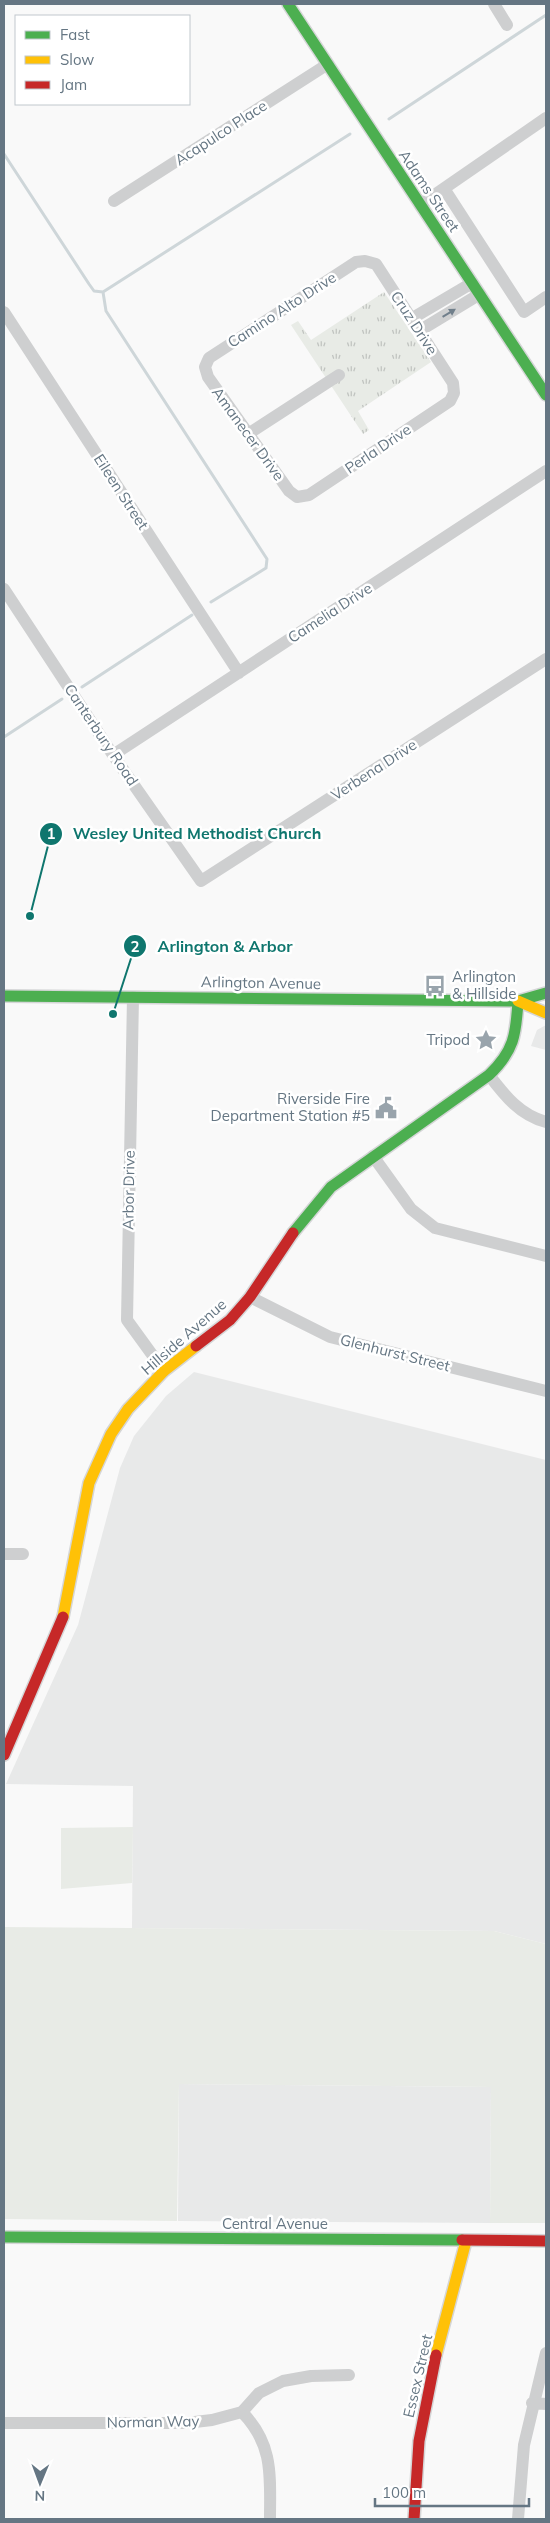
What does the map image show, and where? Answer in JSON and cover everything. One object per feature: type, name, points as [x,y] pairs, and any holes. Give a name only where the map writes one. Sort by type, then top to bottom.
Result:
[{"type":"main road","name":"Adams Street","points":[[288,4],[546,395]]},
{"type":"main road","name":"Arlington Avenue","points":[[4,996],[518,1001],[546,993]]},
{"type":"main road","name":"Arlington Avenue","points":[[518,1001],[546,1012]]},
{"type":"main road","name":"Hillside Avenue","points":[[4,1755],[64,1614],[89,1483],[111,1434],[128,1409],[164,1371],[230,1320],[250,1298],[315,1205],[331,1188],[373,1156],[489,1075],[510,1053],[517,1026],[518,1001]]},
{"type":"main road","name":"Central Avenue","points":[[4,2237],[546,2241]]},
{"type":"main road","name":"Essex Street","points":[[414,2519],[418,2447],[426,2401],[434,2362],[459,2278],[466,2241]]},
{"type":"street","points":[[494,4],[507,25]]},
{"type":"street","name":"Acapulco Place","points":[[114,201],[328,64]]},
{"type":"street","points":[[420,205],[445,190],[546,118]]},
{"type":"street","points":[[445,190],[524,312],[546,297]]},
{"type":"street","name":"Cruz Drive","points":[[365,261],[376,264],[453,384],[454,393]]},
{"type":"street","name":"Camino Alto Drive","points":[[205,367],[209,358],[356,262],[365,261]]},
{"type":"street","points":[[411,319],[472,283]]},
{"type":"street","points":[[419,331],[480,294]]},
{"type":"street","name":"Eileen Street","points":[[4,312],[239,673]]},
{"type":"street","name":"Amanecer Drive","points":[[205,367],[208,377],[248,434],[289,490],[297,497]]},
{"type":"street","points":[[248,434],[339,375]]},
{"type":"street","name":"Perla Drive","points":[[297,497],[309,495],[450,401],[454,393]]},
{"type":"street","name":"Camelia Drive","points":[[113,755],[546,471]]},
{"type":"street","name":"Canterbury Road","points":[[4,589],[113,755],[201,881]]},
{"type":"street","name":"Verbena Drive","points":[[201,881],[546,659]]},
{"type":"street","name":"Arbor Drive","points":[[133,997],[127,1320],[164,1371]]},
{"type":"street","points":[[489,1075],[510,1101],[524,1113],[546,1122]]},
{"type":"street","points":[[373,1156],[411,1209],[435,1228],[546,1256]]},
{"type":"street","name":"Glenhurst Street","points":[[250,1298],[330,1337],[546,1391]]},
{"type":"street","points":[[4,1554],[23,1554]]},
{"type":"street","points":[[518,2519],[524,2445],[532,2403],[546,2353]]},
{"type":"street","points":[[270,2519],[268,2455],[257,2428],[242,2412],[259,2392],[283,2381],[311,2376],[349,2375]]},
{"type":"street","points":[[532,2403],[546,2404]]},
{"type":"street","name":"Norman Way","points":[[4,2423],[186,2423],[212,2420],[242,2412]]},
{"type":"shaded area","points":[[546,1025],[546,1050],[531,1046],[537,1030]]},
{"type":"shaded area","points":[[194,1372],[546,1460],[546,1944],[494,1931],[132,1928],[133,1786],[6,1784],[78,1625],[120,1468],[134,1436],[166,1396]]},
{"type":"shaded area","points":[[179,2084],[491,2087],[490,2223],[178,2221]]},
{"type":"green space","points":[[384,292],[431,362],[358,411],[369,430],[363,434],[291,325],[298,321],[311,340]]},
{"type":"green space","points":[[133,1827],[132,1883],[61,1889],[61,1828]]},
{"type":"green space","points":[[4,1927],[494,1931],[546,1944],[546,2223],[490,2223],[491,2087],[179,2084],[177,2221],[4,2219]]},
{"type":"waterway","points":[[389,119],[546,15]]},
{"type":"waterway","points":[[4,154],[94,291],[103,292],[350,134]]},
{"type":"waterway","points":[[103,292],[106,311],[267,559],[266,568],[211,602]]},
{"type":"waterway","points":[[82,687],[192,615]]},
{"type":"waterway","points":[[4,737],[62,699]]},
{"type":"traffic: fast","points":[[288,4],[546,395]]},
{"type":"traffic: fast","points":[[4,996],[518,1001],[546,993]]},
{"type":"traffic: fast","points":[[293,1233],[331,1187],[489,1075],[509,1050],[515,1033],[518,1001]]},
{"type":"traffic: fast","points":[[4,2237],[462,2240]]},
{"type":"traffic: slow","points":[[518,1001],[546,1013]]},
{"type":"traffic: slow","points":[[63,1617],[89,1483],[111,1434],[128,1409],[164,1371],[196,1346]]},
{"type":"traffic: slow","points":[[436,2355],[466,2241]]},
{"type":"traffic: jam","points":[[196,1346],[230,1320],[250,1297],[293,1233]]},
{"type":"traffic: jam","points":[[4,1755],[63,1617]]},
{"type":"traffic: jam","points":[[462,2240],[546,2241]]},
{"type":"traffic: jam","points":[[414,2519],[419,2441],[436,2355]]},
{"type":"place","name":"Wesley United Methodist Church","points":[[30,916]]},
{"type":"place","name":"Arlington & Hillside","points":[[435,986]]},
{"type":"place","name":"Arlington & Arbor","points":[[113,1014]]},
{"type":"place","name":"Tripod","points":[[486,1040]]},
{"type":"place","name":"Riverside Fire Department Station #5","points":[[386,1108]]}]
